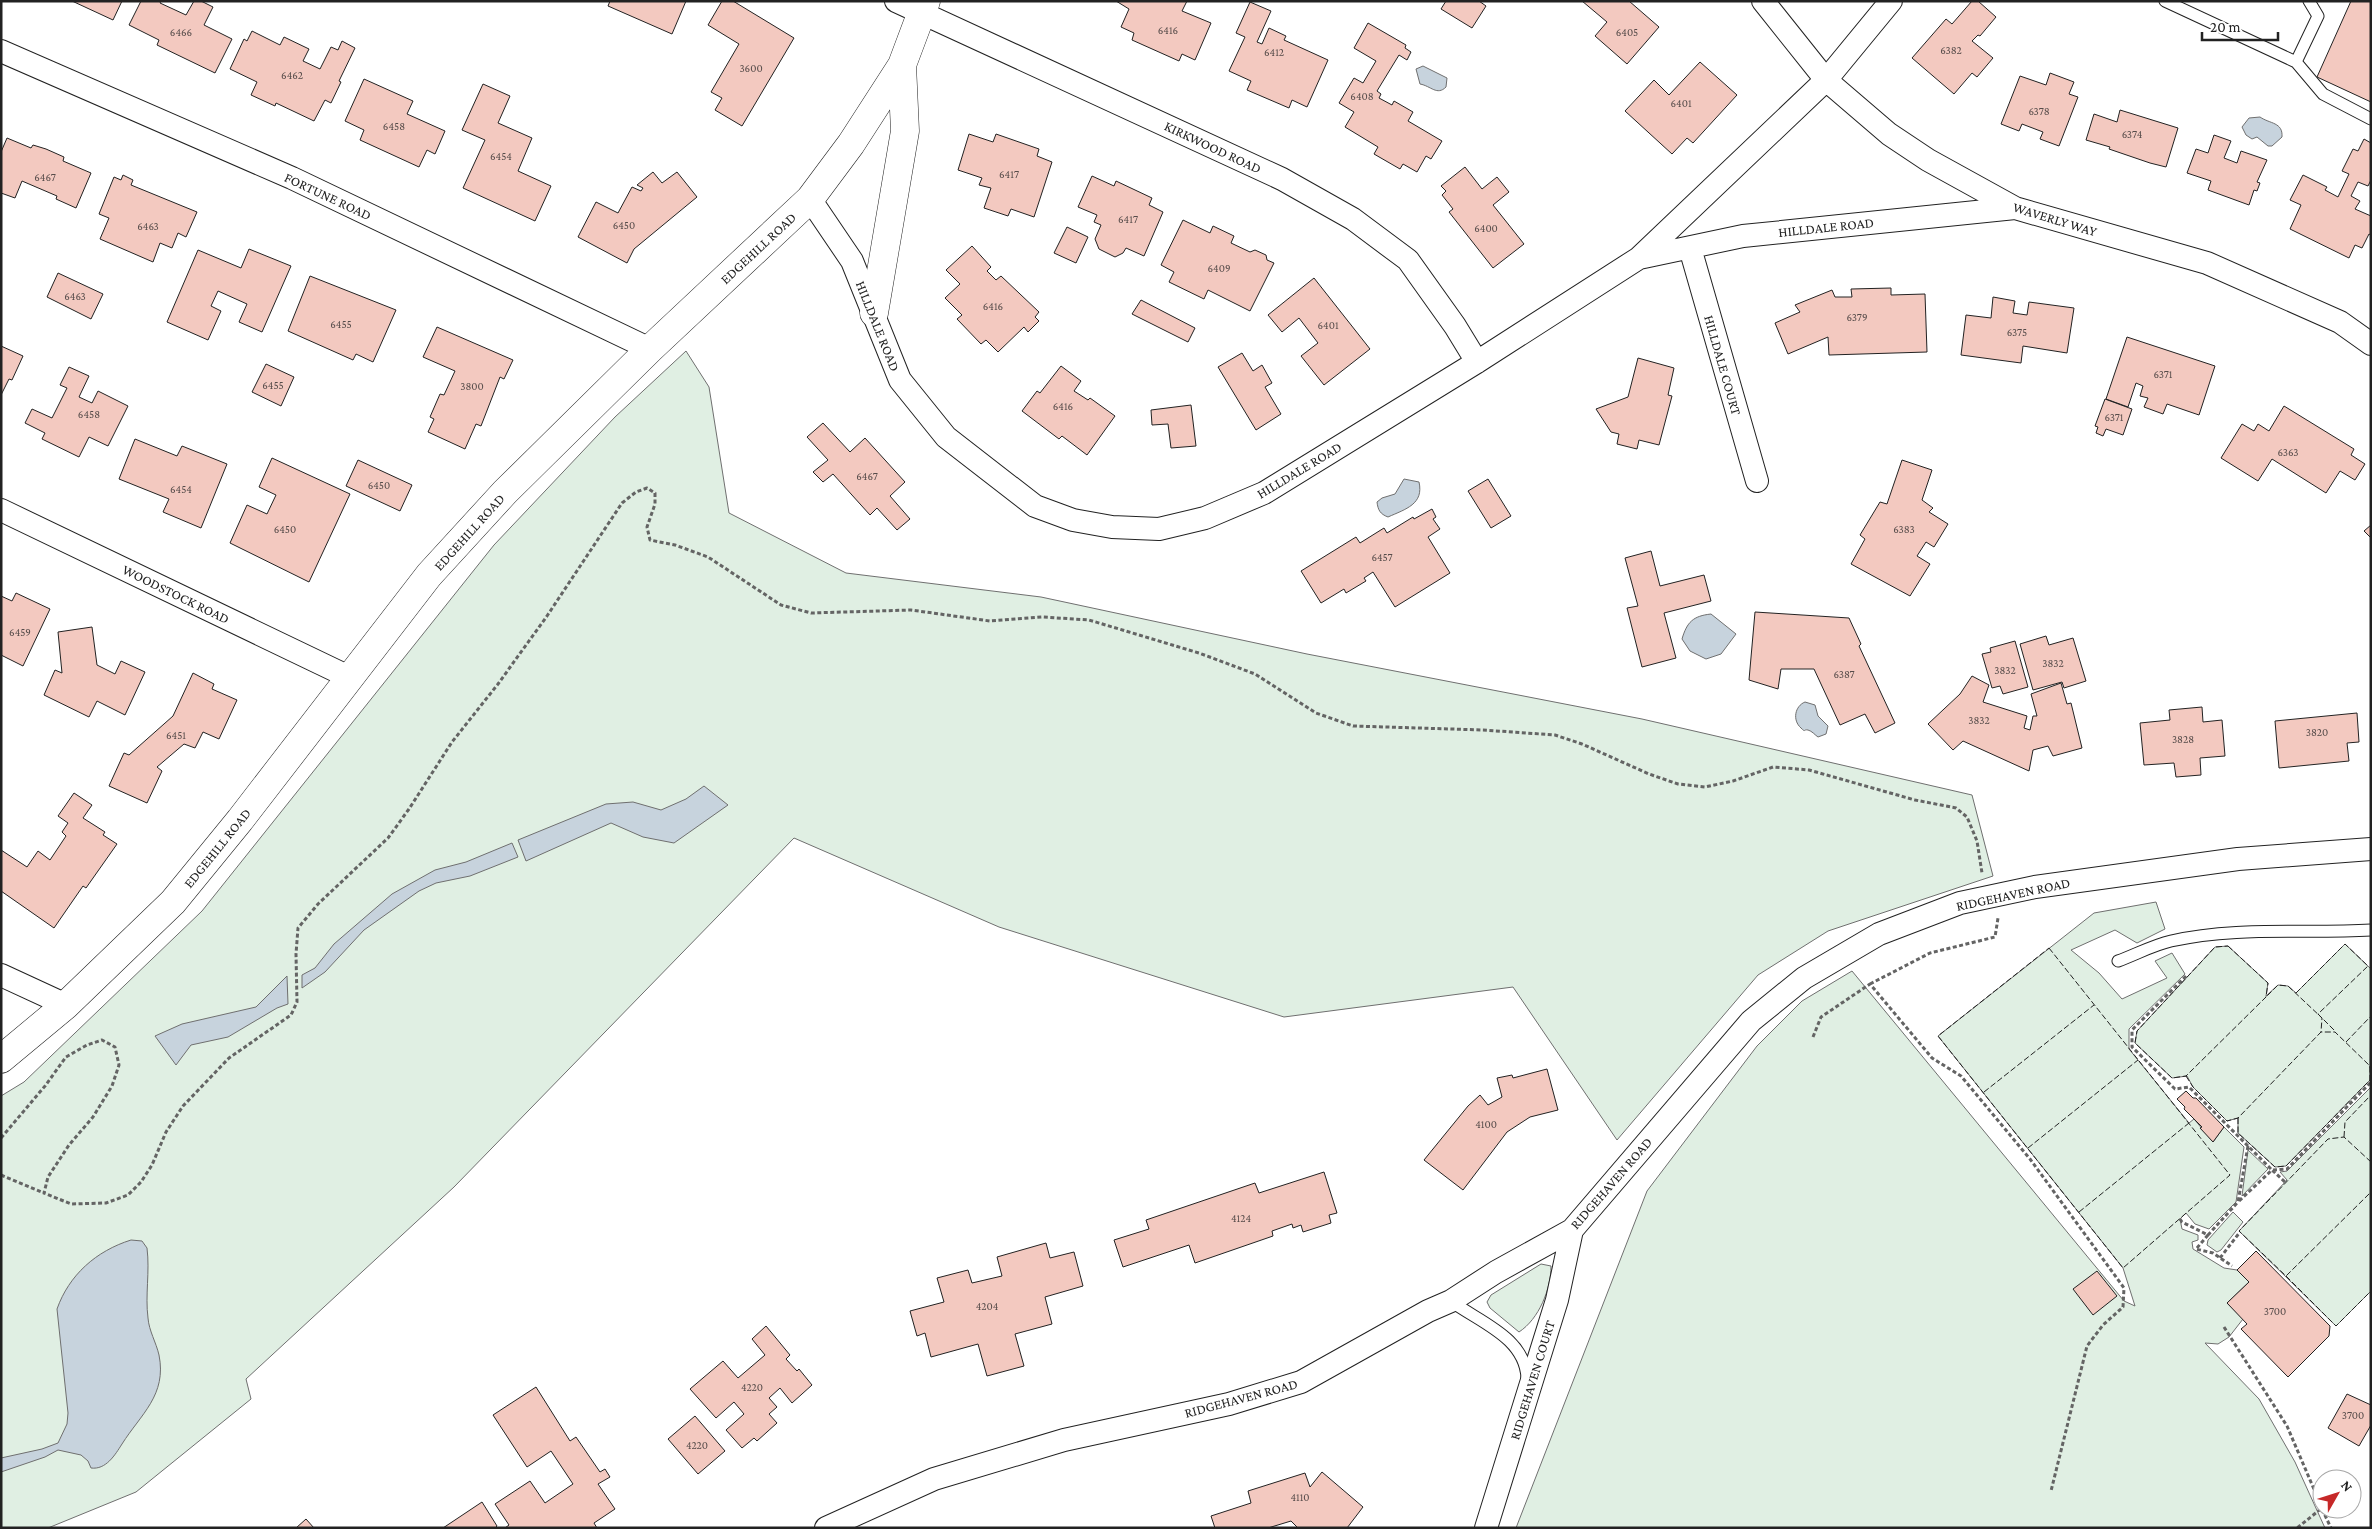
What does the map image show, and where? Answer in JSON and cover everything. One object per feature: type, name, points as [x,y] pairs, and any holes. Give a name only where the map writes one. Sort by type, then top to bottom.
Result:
[{"type":"street","name":"KIRKWOOD ROAD","points":[[896,1],[923,7],[1282,179],[1352,219],[1408,260],[1455,326],[1477,362]]},
{"type":"street","name":"WAVERLY WAY","points":[[1763,1],[1826,80],[1897,139],[1928,160],[2016,208],[2207,264],[2340,322],[2371,344]]},
{"type":"street","name":"HILLDALE ROAD","points":[[810,199],[852,261],[900,380],[946,437],[1035,506],[1073,520],[1112,527],[1159,528],[1196,520],[1264,493],[1477,362],[1639,258],[1826,80],[1891,1]]},
{"type":"street","name":"EDGEHILL ROAD","points":[[1,1059],[66,1005],[173,902],[240,820],[429,575],[505,492],[650,349],[810,199],[851,144],[902,65],[923,7]]},
{"type":"street","name":"FORTUNE ROAD","points":[[1,51],[292,178],[650,349]]},
{"type":"street","points":[[874,313],[905,131],[902,65]]},
{"type":"street","name":"HILLDALE ROAD","points":[[1639,258],[1743,236],[2016,208]]},
{"type":"street","name":"HILLDALE COURT","points":[[1690,248],[1757,481]]},
{"type":"street","name":"WOODSTOCK ROAD","points":[[1,510],[351,678]]},
{"type":"street","name":"RIDGEHAVEN ROAD","points":[[826,1528],[944,1476],[1064,1440],[1229,1404],[1301,1382],[1428,1311],[1451,1301],[1496,1272],[1572,1230],[1751,1021],[1804,978],[1879,934],[1960,903],[2035,887],[2238,859],[2371,848]]},
{"type":"street","points":[[1,974],[66,1005]]},
{"type":"street","name":"RIDGEHAVEN COURT","points":[[1486,1528],[1557,1300],[1572,1230]]},
{"type":"lane","points":[[2164,1],[2296,62],[2323,94],[2371,119]]},
{"type":"lane","points":[[2296,62],[2318,16],[2309,1]]},
{"type":"lane","points":[[2118,961],[2170,941],[2238,932],[2371,930]]},
{"type":"lane","points":[[1451,1301],[1470,1315],[1486,1322],[1513,1345],[1527,1369],[1528,1395]]},
{"type":"path","points":[[1,1175],[71,1204],[106,1203],[128,1195],[141,1182],[152,1165],[166,1132],[183,1106],[229,1058],[291,1015],[297,1002],[296,954],[298,928],[318,904],[388,838],[410,809],[452,742],[498,684],[547,616],[622,504],[636,492],[647,488],[655,493],[655,504],[647,527],[650,540],[675,545],[708,557],[781,605],[811,613],[911,610],[990,621],[1042,617],[1089,620],[1199,653],[1255,674],[1316,713],[1353,726],[1483,730],[1555,735],[1582,744],[1649,774],[1678,784],[1705,787],[1733,781],[1773,768],[1809,770],[1915,800],[1956,808],[1967,817],[1977,841],[1987,897],[1998,916],[1995,937],[1930,953],[1870,984],[1821,1017],[1813,1036]]},
{"type":"path","points":[[2186,976],[2132,1030],[2132,1047],[2175,1089],[2189,1087],[2285,1182]]},
{"type":"path","points":[[1870,984],[1932,1058],[1961,1076],[2030,1159],[2124,1288],[2123,1308],[2103,1326],[2087,1346],[2051,1491]]},
{"type":"path","points":[[1,1138],[45,1086],[66,1057],[87,1045],[102,1040],[115,1047],[119,1065],[112,1086],[93,1117],[69,1145],[48,1177],[44,1193]]},
{"type":"path","points":[[2232,1266],[2213,1253],[2196,1249],[2238,1202],[2272,1170],[2287,1169],[2371,1082]]},
{"type":"path","points":[[2238,1202],[2248,1146]]},
{"type":"path","points":[[2180,1219],[2182,1222],[2208,1235]]},
{"type":"path","points":[[2220,1258],[2240,1232]]},
{"type":"path","points":[[2224,1327],[2287,1426],[2312,1485]]},
{"type":"path","points":[[2297,1528],[2312,1517]]},
{"type":"green space","points":[[686,351],[709,387],[729,513],[846,573],[1041,597],[1307,654],[1642,719],[1972,795],[1993,876],[1828,931],[1758,975],[1617,1140],[1513,987],[1284,1017],[999,927],[794,838],[454,1187],[246,1379],[251,1399],[136,1492],[48,1528],[1,1528],[1,1096],[24,1082],[202,911],[494,545],[615,417]]},
{"type":"green space","points":[[2156,902],[2165,929],[2137,943],[2115,930],[2071,950],[2099,973],[2122,999],[2167,978],[2155,961],[2172,953],[2185,974],[2129,1029],[2129,1049],[2189,1123],[2194,1119],[2213,1142],[2224,1127],[2244,1147],[2236,1202],[2209,1229],[2195,1224],[2186,1213],[2180,1219],[2182,1229],[2198,1235],[2198,1240],[2192,1242],[2193,1249],[2224,1268],[2237,1270],[2249,1282],[2227,1303],[2243,1319],[2229,1337],[2218,1344],[2205,1343],[2259,1399],[2295,1462],[2312,1499],[2312,1519],[2321,1519],[2325,1528],[1516,1528],[1647,1191],[1757,1046],[1802,1001],[1852,971],[2124,1301],[2135,1306],[2123,1268],[1938,1036],[2094,913]]},
{"type":"green space","points":[[2345,944],[2371,969],[2370,1080],[2286,1166],[2275,1167],[2238,1133],[2238,1118],[2227,1121],[2193,1087],[2187,1076],[2172,1078],[2135,1043],[2137,1031],[2215,947],[2228,946],[2268,983],[2266,996],[2278,985],[2288,986],[2296,993]]},
{"type":"green space","points":[[2371,1087],[2371,1291],[2336,1326],[2239,1231],[2287,1180],[2280,1172],[2287,1171]]},
{"type":"green space","points":[[2248,1150],[2268,1169],[2242,1196]]},
{"type":"green space","points":[[2233,1212],[2243,1222],[2221,1250],[2217,1252],[2207,1245],[2208,1240]]},
{"type":"green space","points":[[1541,1264],[1551,1266],[1546,1294],[1538,1311],[1519,1332],[1490,1308],[1487,1302],[1491,1295]]},
{"type":"shaded area","points":[[1423,66],[1447,78],[1446,87],[1443,90],[1437,91],[1420,84],[1416,69]]},
{"type":"shaded area","points":[[2260,117],[2278,126],[2282,132],[2282,137],[2272,146],[2268,146],[2257,137],[2252,139],[2246,135],[2242,127],[2249,118]]},
{"type":"shaded area","points":[[1404,479],[1419,482],[1419,496],[1407,508],[1388,517],[1383,515],[1377,502],[1382,498],[1395,494]]},
{"type":"shaded area","points":[[1711,614],[1736,634],[1721,654],[1706,659],[1690,651],[1682,639],[1686,628],[1695,618]]},
{"type":"shaded area","points":[[1805,702],[1815,705],[1818,716],[1828,726],[1826,734],[1818,737],[1798,725],[1796,721],[1797,710]]},
{"type":"shaded area","points":[[704,786],[728,805],[674,843],[643,837],[611,823],[526,861],[518,840],[606,804],[633,802],[661,810],[686,799]]},
{"type":"shaded area","points":[[512,843],[518,857],[470,876],[436,883],[419,891],[364,930],[325,972],[302,988],[302,975],[315,968],[334,944],[392,894],[435,870],[466,862]]},
{"type":"shaded area","points":[[287,976],[288,1004],[277,1008],[228,1037],[191,1045],[176,1065],[155,1036],[182,1024],[256,1007]]},
{"type":"shaded area","points":[[131,1240],[142,1241],[147,1248],[148,1318],[159,1355],[160,1369],[159,1382],[151,1403],[113,1457],[101,1467],[91,1468],[88,1461],[81,1455],[58,1450],[45,1457],[1,1472],[1,1458],[42,1449],[58,1443],[67,1424],[68,1413],[57,1309],[69,1285],[85,1266],[106,1251]]},
{"type":"building","points":[[72,1],[122,1],[113,20]]},
{"type":"building","points":[[141,1],[161,1],[160,3],[186,15],[194,1],[201,1],[213,7],[204,25],[232,39],[215,73],[157,45],[159,40],[129,25]]},
{"type":"building","points":[[610,1],[686,1],[672,34],[608,6]]},
{"type":"building","points":[[722,1],[733,1],[794,38],[742,126],[715,110],[722,98],[711,92],[739,44],[708,25]]},
{"type":"building","points":[[1116,1],[1187,1],[1182,11],[1211,23],[1195,60],[1182,54],[1179,61],[1132,40],[1134,33],[1121,27],[1129,9]]},
{"type":"building","points":[[1446,1],[1479,1],[1486,6],[1472,28],[1441,9]]},
{"type":"building","points":[[1582,1],[1629,1],[1659,27],[1627,64],[1595,36],[1607,22]]},
{"type":"building","points":[[1972,1],[1978,1],[1996,17],[1980,36],[1978,35],[1972,41],[1993,58],[1977,77],[1972,73],[1954,94],[1912,58],[1946,19],[1952,24]]},
{"type":"building","points":[[2351,1],[2371,1],[2371,102],[2317,77]]},
{"type":"building","points":[[1250,2],[1271,11],[1257,42],[1262,44],[1269,28],[1286,36],[1284,40],[1328,60],[1307,107],[1292,100],[1289,108],[1247,90],[1251,81],[1229,71],[1245,37],[1236,33]]},
{"type":"building","points":[[1368,23],[1406,45],[1405,48],[1411,52],[1407,60],[1399,55],[1377,91],[1381,94],[1379,98],[1392,105],[1394,101],[1413,112],[1408,121],[1442,141],[1431,159],[1426,156],[1417,172],[1403,164],[1400,169],[1374,154],[1378,147],[1345,127],[1354,112],[1339,103],[1354,78],[1363,83],[1376,61],[1354,48]]},
{"type":"building","points":[[252,31],[280,45],[284,37],[309,49],[303,61],[320,69],[331,47],[338,50],[342,41],[355,48],[331,103],[325,100],[314,121],[276,103],[275,106],[251,95],[257,82],[230,69],[244,39],[247,41]]},
{"type":"building","points":[[1700,62],[1737,95],[1693,143],[1687,138],[1672,154],[1625,111],[1654,80],[1669,95]]},
{"type":"building","points":[[2050,73],[2074,82],[2069,94],[2078,97],[2059,146],[2040,139],[2043,132],[2022,124],[2019,131],[2001,124],[2020,76],[2046,85]]},
{"type":"building","points":[[364,79],[413,101],[407,114],[445,131],[435,154],[427,150],[419,167],[360,140],[364,130],[345,121]]},
{"type":"building","points":[[483,84],[510,96],[498,123],[532,138],[518,171],[551,186],[535,221],[463,188],[485,140],[462,130]]},
{"type":"building","points":[[2120,110],[2178,128],[2166,167],[2086,140],[2094,114],[2117,122]]},
{"type":"building","points":[[969,134],[993,142],[996,134],[1039,149],[1037,156],[1052,162],[1034,217],[1011,209],[1008,216],[984,208],[991,188],[979,185],[982,178],[958,170]]},
{"type":"building","points":[[2214,135],[2231,141],[2224,158],[2237,163],[2241,151],[2267,160],[2257,182],[2260,183],[2257,191],[2254,190],[2249,205],[2208,190],[2211,181],[2187,173],[2196,149],[2208,153]]},
{"type":"building","points":[[7,138],[31,148],[33,145],[46,149],[64,157],[63,161],[91,173],[76,208],[56,199],[57,196],[22,181],[15,198],[1,193],[1,152]]},
{"type":"building","points":[[2364,139],[2371,143],[2371,180],[2368,186],[2358,182],[2351,196],[2360,201],[2355,209],[2371,216],[2371,235],[2369,234],[2362,248],[2355,245],[2349,258],[2290,229],[2301,205],[2290,200],[2303,175],[2327,187],[2325,190],[2338,197],[2349,174],[2342,171],[2353,149],[2358,151]]},
{"type":"building","points":[[1465,167],[1482,189],[1497,177],[1509,192],[1493,205],[1524,244],[1493,268],[1449,212],[1453,209],[1442,195],[1446,191],[1441,186]]},
{"type":"building","points":[[653,172],[662,183],[677,172],[697,197],[634,249],[627,263],[578,237],[596,202],[618,213],[632,187],[641,191],[643,188],[637,185]]},
{"type":"building","points":[[123,175],[133,180],[131,185],[197,212],[186,237],[178,233],[172,248],[160,243],[153,262],[100,239],[109,218],[99,214],[114,177],[121,180]]},
{"type":"building","points":[[1092,176],[1114,186],[1116,181],[1152,198],[1149,205],[1163,212],[1144,256],[1126,248],[1123,253],[1115,257],[1099,249],[1095,239],[1101,225],[1094,222],[1097,215],[1078,207]]},
{"type":"building","points":[[1183,220],[1210,233],[1213,226],[1234,236],[1231,243],[1250,252],[1255,250],[1266,255],[1267,260],[1274,263],[1250,311],[1208,290],[1204,299],[1169,282],[1174,272],[1161,265]]},
{"type":"building","points":[[1067,227],[1088,237],[1076,263],[1054,253]]},
{"type":"building","points":[[972,246],[991,267],[987,271],[996,280],[1001,276],[1039,312],[1035,317],[1039,321],[1028,332],[1024,327],[998,352],[986,340],[981,344],[957,319],[962,315],[945,298],[960,284],[946,270]]},
{"type":"building","points":[[249,249],[291,266],[262,332],[239,322],[247,304],[218,291],[211,306],[221,311],[208,340],[167,322],[198,250],[241,268]]},
{"type":"building","points":[[58,273],[103,294],[91,319],[47,297]]},
{"type":"building","points":[[310,276],[396,310],[373,362],[356,354],[353,360],[288,331]]},
{"type":"building","points":[[1314,278],[1370,349],[1324,385],[1301,356],[1318,343],[1299,318],[1282,332],[1268,315]]},
{"type":"building","points":[[1891,288],[1891,295],[1925,294],[1927,352],[1829,355],[1828,337],[1788,354],[1775,323],[1800,312],[1795,305],[1832,290],[1835,297],[1852,297],[1851,289]]},
{"type":"building","points":[[1993,297],[2015,301],[2013,313],[2027,315],[2029,302],[2074,308],[2067,353],[2023,346],[2021,363],[1961,355],[1966,315],[1991,318]]},
{"type":"building","points":[[1141,300],[1195,328],[1188,342],[1132,314]]},
{"type":"building","points":[[437,327],[513,360],[504,379],[500,377],[481,426],[476,424],[465,449],[428,432],[434,419],[430,417],[440,394],[444,395],[455,371],[423,357]]},
{"type":"building","points":[[2127,337],[2215,366],[2199,415],[2167,404],[2163,414],[2144,407],[2148,398],[2140,396],[2143,386],[2136,383],[2128,407],[2106,399]]},
{"type":"building","points":[[1,346],[23,356],[12,380],[9,379],[1,395]]},
{"type":"building","points":[[1242,353],[1253,371],[1262,365],[1272,383],[1265,387],[1281,414],[1256,430],[1218,367]]},
{"type":"building","points":[[1638,358],[1674,368],[1668,395],[1672,396],[1659,445],[1639,440],[1637,449],[1617,444],[1619,434],[1611,432],[1596,409],[1628,397]]},
{"type":"building","points":[[266,364],[294,377],[281,406],[252,392]]},
{"type":"building","points":[[1061,366],[1081,381],[1074,391],[1088,400],[1090,398],[1115,416],[1087,455],[1062,436],[1059,439],[1022,411],[1037,391],[1040,393]]},
{"type":"building","points":[[69,367],[89,376],[79,397],[92,403],[98,391],[128,406],[108,446],[89,437],[79,457],[42,439],[45,433],[25,423],[32,409],[52,418],[67,388],[60,385]]},
{"type":"building","points":[[2105,399],[2132,409],[2123,435],[2106,429],[2103,436],[2096,433],[2098,427],[2095,426]]},
{"type":"building","points":[[1191,405],[1196,446],[1171,448],[1168,424],[1152,425],[1151,410]]},
{"type":"building","points":[[2284,406],[2354,449],[2351,455],[2365,464],[2355,480],[2340,471],[2326,493],[2272,459],[2258,481],[2221,458],[2242,424],[2254,431],[2258,424],[2269,431]]},
{"type":"building","points":[[823,423],[850,452],[865,438],[905,482],[890,496],[910,519],[897,530],[877,508],[870,515],[833,474],[823,482],[813,472],[828,460],[807,437]]},
{"type":"building","points":[[135,439],[177,456],[182,446],[227,464],[201,528],[163,512],[169,499],[119,479]]},
{"type":"building","points":[[272,458],[350,494],[309,582],[230,543],[247,505],[267,514],[276,495],[259,487]]},
{"type":"building","points":[[358,460],[412,485],[400,511],[346,486]]},
{"type":"building","points":[[1902,460],[1932,470],[1922,500],[1933,508],[1929,512],[1948,524],[1934,547],[1926,542],[1917,556],[1930,564],[1910,596],[1851,564],[1865,539],[1860,535],[1880,502],[1887,504]]},
{"type":"building","points":[[1488,479],[1511,516],[1491,528],[1468,491]]},
{"type":"building","points":[[1432,509],[1436,517],[1433,519],[1440,529],[1428,537],[1450,573],[1395,607],[1373,572],[1364,578],[1366,581],[1346,593],[1344,589],[1321,603],[1301,571],[1356,537],[1360,543],[1384,528],[1387,533],[1413,517],[1414,519]]},
{"type":"building","points":[[2371,525],[2371,538],[2364,531]]},
{"type":"building","points":[[1651,551],[1660,586],[1704,575],[1711,601],[1664,613],[1676,658],[1642,667],[1627,608],[1638,606],[1625,558]]},
{"type":"building","points":[[16,593],[50,609],[23,666],[1,655],[1,596],[12,601]]},
{"type":"building","points":[[1755,612],[1849,618],[1861,644],[1859,646],[1895,723],[1875,733],[1865,714],[1840,725],[1814,669],[1781,669],[1778,689],[1749,680]]},
{"type":"building","points":[[92,627],[97,665],[115,674],[121,661],[145,672],[125,715],[97,701],[89,717],[44,695],[55,670],[62,673],[58,632]]},
{"type":"building","points":[[2046,636],[2049,645],[2073,638],[2086,681],[2064,688],[2062,682],[2033,690],[2020,644]]},
{"type":"building","points":[[2015,641],[2028,687],[2003,694],[2000,686],[1992,688],[1982,654],[1991,652],[1990,648]]},
{"type":"building","points":[[193,673],[214,684],[212,689],[237,700],[219,739],[203,732],[195,748],[184,744],[157,767],[162,771],[147,803],[109,786],[124,753],[129,755],[173,716]]},
{"type":"building","points":[[1972,676],[1989,685],[1983,702],[2027,716],[2024,728],[2030,730],[2033,716],[2037,716],[2031,694],[2061,683],[2067,704],[2071,703],[2082,748],[2053,756],[2048,746],[2033,750],[2029,771],[1963,741],[1953,750],[1928,724],[1960,694]]},
{"type":"building","points":[[2202,707],[2203,722],[2222,720],[2225,756],[2200,758],[2201,775],[2176,777],[2174,763],[2144,765],[2140,723],[2170,720],[2169,710]]},
{"type":"building","points":[[2357,713],[2359,742],[2347,743],[2349,761],[2279,768],[2275,721]]},
{"type":"building","points":[[74,793],[92,805],[83,818],[105,832],[103,835],[117,844],[86,888],[83,886],[54,928],[1,891],[1,850],[27,867],[38,851],[50,860],[66,836],[62,832],[68,823],[58,816]]},
{"type":"building","points":[[1547,1069],[1558,1110],[1530,1117],[1507,1132],[1463,1190],[1424,1160],[1468,1106],[1480,1095],[1488,1105],[1502,1097],[1497,1078],[1512,1075],[1513,1078]]},
{"type":"building","points":[[2186,1091],[2193,1098],[2196,1098],[2224,1127],[2213,1142],[2177,1099]]},
{"type":"building","points":[[1324,1172],[1337,1213],[1329,1215],[1331,1223],[1303,1232],[1301,1225],[1293,1228],[1292,1224],[1272,1231],[1273,1236],[1195,1263],[1189,1245],[1123,1267],[1114,1240],[1149,1229],[1146,1220],[1255,1183],[1259,1193]]},
{"type":"building","points":[[1046,1243],[1050,1258],[1074,1252],[1083,1286],[1045,1297],[1052,1324],[1015,1334],[1024,1366],[987,1376],[978,1344],[931,1357],[925,1333],[917,1336],[910,1311],[944,1302],[937,1278],[968,1270],[972,1283],[1002,1276],[997,1257]]},
{"type":"building","points":[[2256,1251],[2330,1326],[2329,1336],[2288,1377],[2241,1329],[2247,1324],[2227,1303],[2249,1282],[2237,1270]]},
{"type":"building","points":[[2097,1271],[2117,1296],[2093,1315],[2073,1289]]},
{"type":"building","points":[[766,1326],[790,1355],[786,1359],[797,1371],[799,1369],[812,1385],[792,1403],[780,1388],[769,1398],[777,1407],[769,1414],[777,1423],[757,1441],[754,1438],[742,1448],[726,1430],[744,1414],[734,1402],[716,1418],[690,1389],[723,1361],[738,1378],[765,1355],[752,1339]]},
{"type":"building","points":[[536,1387],[570,1441],[576,1437],[600,1472],[605,1469],[610,1477],[598,1484],[615,1509],[594,1523],[597,1528],[505,1528],[509,1525],[495,1504],[530,1481],[545,1503],[573,1484],[551,1451],[527,1467],[493,1415]]},
{"type":"building","points":[[2347,1394],[2371,1405],[2371,1425],[2359,1446],[2328,1428]]},
{"type":"building","points":[[695,1416],[725,1451],[698,1474],[668,1439]]},
{"type":"building","points":[[1322,1472],[1363,1507],[1347,1528],[1298,1528],[1291,1521],[1268,1528],[1215,1528],[1211,1516],[1251,1503],[1248,1491],[1305,1473],[1310,1487]]},
{"type":"building","points":[[482,1502],[497,1526],[495,1528],[443,1528]]},
{"type":"building","points":[[306,1519],[314,1528],[296,1528]]},
{"type":"fence","points":[[2296,993],[2345,944],[2368,966],[2318,1014],[2335,1031]]},
{"type":"fence","points":[[2228,946],[2268,983],[2266,997],[2186,1076],[2172,1078],[2135,1043],[2137,1031],[2215,947],[2228,946]]},
{"type":"fence","points":[[2049,948],[2230,1175],[2123,1268],[1938,1036],[2049,948]]},
{"type":"fence","points":[[2186,1076],[2193,1087],[2227,1121],[2238,1118],[2321,1032],[2322,1018],[2288,986],[2278,985],[2266,997]]},
{"type":"fence","points":[[1984,1092],[2094,1005]]},
{"type":"fence","points":[[2346,1042],[2371,1016]]},
{"type":"fence","points":[[2238,1118],[2238,1133],[2275,1167],[2286,1166],[2370,1080],[2370,1066],[2335,1032],[2321,1032]]},
{"type":"fence","points":[[2028,1148],[2138,1060]]},
{"type":"fence","points":[[2344,1137],[2345,1122],[2371,1095]]},
{"type":"fence","points":[[2079,1212],[2189,1123]]},
{"type":"fence","points":[[2371,1162],[2344,1137],[2328,1139],[2239,1231],[2286,1276],[2371,1192]]},
{"type":"fence","points":[[2286,1276],[2336,1326],[2371,1291]]}]
